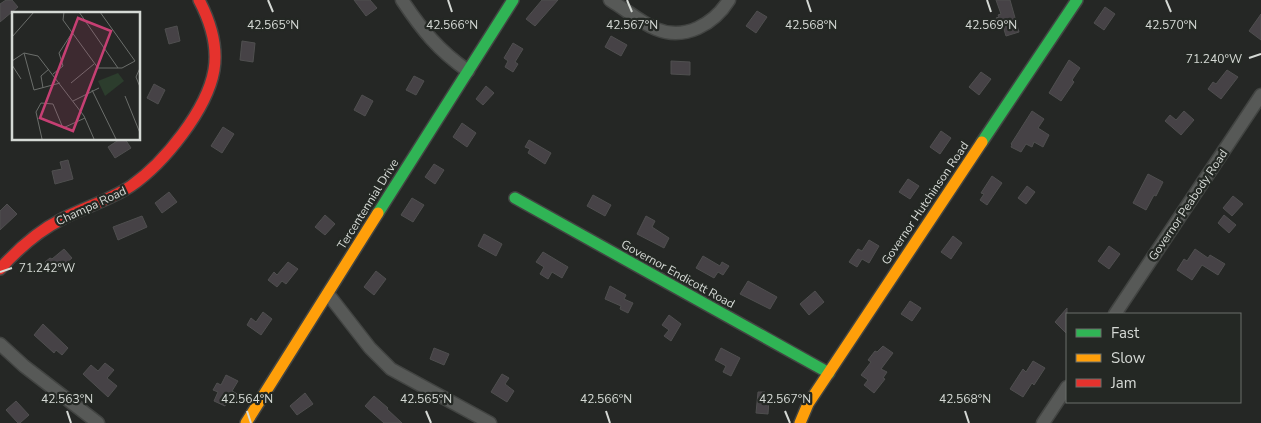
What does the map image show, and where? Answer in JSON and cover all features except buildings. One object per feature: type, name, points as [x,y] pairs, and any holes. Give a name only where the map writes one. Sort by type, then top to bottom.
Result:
[{"type":"street","name":"Champa Road","points":[[0,269],[16,252],[43,229],[131,186],[165,156],[180,138],[208,90],[214,70],[213,46],[208,19],[199,0]]},
{"type":"street","points":[[402,0],[431,40],[450,59],[468,72]]},
{"type":"street","name":"Tercentennial Drive","points":[[246,423],[513,0]]},
{"type":"street","points":[[610,0],[656,29],[669,33],[684,32],[712,21],[730,0]]},
{"type":"street","name":"Governor Hutchinson Road","points":[[800,423],[808,404],[1077,0]]},
{"type":"street","name":"Governor Peabody Road","points":[[1117,313],[1261,95]]},
{"type":"street","name":"Governor Endicott Road","points":[[515,198],[829,374]]},
{"type":"street","points":[[328,294],[370,348],[391,370],[490,423]]},
{"type":"street","points":[[0,344],[24,366],[98,423]]},
{"type":"street","points":[[1043,423],[1066,388]]},
{"type":"traffic: fast","points":[[378,213],[513,0]]},
{"type":"traffic: fast","points":[[982,142],[1077,0]]},
{"type":"traffic: fast","points":[[515,198],[829,373]]},
{"type":"traffic: slow","points":[[800,423],[808,404],[982,142]]},
{"type":"traffic: slow","points":[[246,423],[378,213]]},
{"type":"traffic: jam","points":[[0,269],[21,248],[45,229],[131,186],[157,164],[182,134],[203,102],[214,70],[214,43],[207,16],[199,0]]}]
